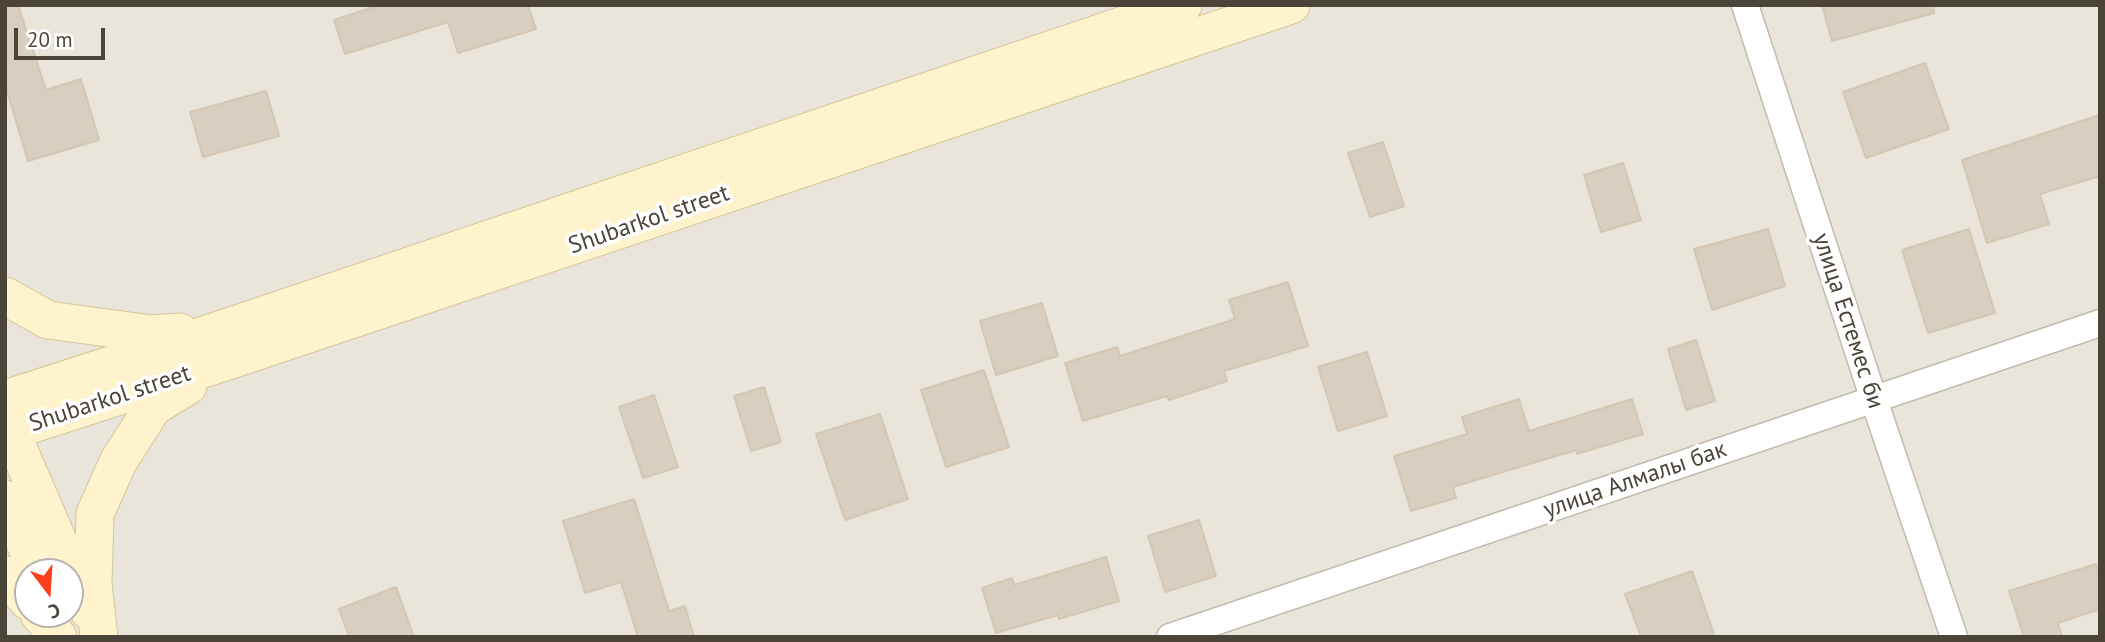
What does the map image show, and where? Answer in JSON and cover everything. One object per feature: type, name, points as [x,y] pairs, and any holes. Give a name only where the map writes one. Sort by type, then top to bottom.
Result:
[{"type":"street","name":"Shubarkol street","points":[[7,420],[224,346],[1183,5]]},
{"type":"street","name":"Shubarkol street","points":[[224,346],[1291,5]]},
{"type":"street","name":"улица Естемес би","points":[[1745,5],[1954,637]]},
{"type":"street","points":[[5,296],[48,320],[224,346]]},
{"type":"street","name":"улица Алмалы бак","points":[[1170,637],[2100,323]]},
{"type":"street","points":[[99,637],[93,584],[95,514],[118,462],[153,407],[224,346]]},
{"type":"street","points":[[7,420],[99,637]]},
{"type":"street","points":[[5,499],[32,558]]},
{"type":"shaded area","points":[[5,5],[2100,5],[2100,637],[5,637]]},
{"type":"building","points":[[5,5],[18,5],[46,90],[81,79],[99,140],[28,161],[5,84]]},
{"type":"building","points":[[380,5],[528,5],[536,29],[458,53],[448,22],[345,54],[334,20]]},
{"type":"building","points":[[1822,5],[1933,5],[1934,13],[1832,41]]},
{"type":"building","points":[[1925,63],[1949,129],[1866,158],[1843,92]]},
{"type":"building","points":[[266,91],[279,136],[203,157],[190,112]]},
{"type":"building","points":[[2100,115],[2100,176],[2040,194],[2049,224],[1987,243],[1962,160]]},
{"type":"building","points":[[1383,142],[1404,206],[1370,217],[1348,153]]},
{"type":"building","points":[[1623,163],[1641,220],[1601,232],[1584,175]]},
{"type":"building","points":[[1768,229],[1785,286],[1712,310],[1694,249]]},
{"type":"building","points":[[1969,229],[1995,313],[1928,333],[1902,250]]},
{"type":"building","points":[[1288,282],[1308,346],[1224,371],[1227,381],[1169,400],[1167,396],[1083,421],[1065,363],[1117,347],[1120,356],[1235,319],[1229,300]]},
{"type":"building","points":[[1042,303],[1058,356],[996,375],[980,321]]},
{"type":"building","points":[[1696,340],[1715,401],[1686,410],[1668,349]]},
{"type":"building","points":[[1367,352],[1387,416],[1338,431],[1318,367]]},
{"type":"building","points":[[984,370],[1009,447],[946,467],[921,390]]},
{"type":"building","points":[[764,387],[781,442],[751,451],[734,396]]},
{"type":"building","points":[[654,395],[678,467],[643,478],[619,407]]},
{"type":"building","points":[[1519,399],[1529,431],[1632,399],[1643,434],[1577,454],[1576,450],[1453,487],[1456,498],[1411,511],[1394,456],[1467,434],[1462,417]]},
{"type":"building","points":[[880,414],[908,499],[845,520],[816,434]]},
{"type":"building","points":[[634,499],[669,611],[685,606],[694,637],[638,637],[621,582],[585,593],[563,521]]},
{"type":"building","points":[[1199,520],[1216,576],[1165,592],[1148,536]]},
{"type":"building","points":[[1106,557],[1119,601],[1059,619],[1058,615],[996,633],[982,588],[1012,578],[1014,585]]},
{"type":"building","points":[[2096,564],[2100,577],[2100,609],[2058,623],[2062,637],[2024,637],[2009,591]]},
{"type":"building","points":[[1692,571],[1715,637],[1641,637],[1625,594]]},
{"type":"building","points":[[396,587],[414,637],[349,637],[339,609]]}]
